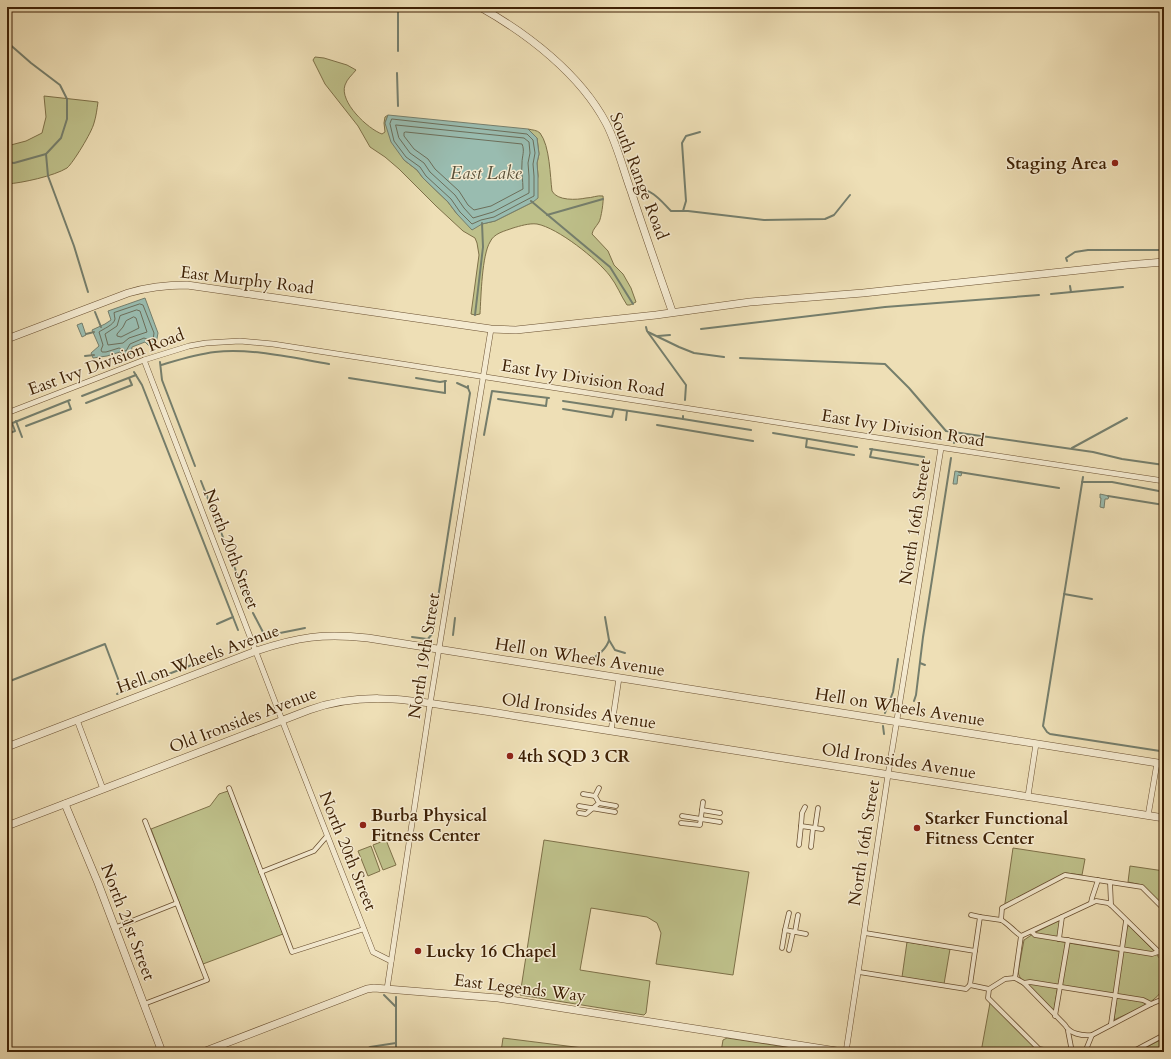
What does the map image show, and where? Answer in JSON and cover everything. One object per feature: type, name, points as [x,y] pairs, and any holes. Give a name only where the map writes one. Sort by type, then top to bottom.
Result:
[{"type":"street","name":"South Range Road","points":[[480,7],[506,22],[562,66],[586,94],[606,123],[672,312]]},
{"type":"street","name":"East Murphy Road","points":[[7,339],[128,293],[167,285],[187,285],[492,329],[516,330],[750,302],[1164,262]]},
{"type":"street","name":"North 19th Street","points":[[387,989],[430,703],[492,329]]},
{"type":"street","name":"East Ivy Division Road","points":[[7,413],[144,360],[189,346],[206,343],[240,341],[273,344],[941,448],[1164,481]]},
{"type":"street","name":"North 20th Street","points":[[144,360],[373,952],[391,961]]},
{"type":"street","name":"North 16th Street","points":[[844,1052],[859,972],[888,775],[941,448]]},
{"type":"street","name":"Hell on Wheels Avenue","points":[[7,747],[256,651],[293,640],[324,636],[368,638],[1160,764]]},
{"type":"street","points":[[611,731],[620,678]]},
{"type":"street","name":"Old Ironsides Avenue","points":[[7,826],[320,706],[350,700],[385,698],[430,703],[1164,818]]},
{"type":"street","points":[[77,720],[103,789]]},
{"type":"street","points":[[1028,796],[1036,744]]},
{"type":"street","points":[[1148,816],[1160,764]]},
{"type":"street","points":[[229,788],[292,952],[364,929]]},
{"type":"street","points":[[595,796],[599,788]]},
{"type":"street","points":[[582,794],[595,796]]},
{"type":"street","points":[[595,796],[599,803]]},
{"type":"street","points":[[681,823],[700,826],[703,802]]},
{"type":"street","points":[[599,803],[616,806]]},
{"type":"street","points":[[579,813],[586,814],[599,803]]},
{"type":"street","name":"North 21st Street","points":[[65,804],[162,1052]]},
{"type":"street","points":[[579,806],[615,812]]},
{"type":"street","points":[[799,845],[802,813],[805,806]]},
{"type":"street","points":[[811,846],[818,808]]},
{"type":"street","points":[[702,810],[720,813]]},
{"type":"street","points":[[682,816],[720,822]]},
{"type":"street","points":[[144,1004],[207,980],[145,821]]},
{"type":"street","points":[[801,826],[822,829]]},
{"type":"street","points":[[261,872],[314,851],[327,836]]},
{"type":"street","points":[[1001,920],[1002,908],[1066,875],[1142,887],[1162,904],[1164,909]]},
{"type":"street","points":[[1091,903],[1098,880]]},
{"type":"street","points":[[1110,882],[1110,905]]},
{"type":"street","points":[[1022,936],[1096,901],[1108,903],[1164,957]]},
{"type":"street","points":[[114,928],[177,903]]},
{"type":"street","points":[[782,948],[789,913]]},
{"type":"street","points":[[789,950],[798,915]]},
{"type":"street","points":[[971,915],[1005,921],[1012,930],[1022,936]]},
{"type":"street","points":[[970,985],[980,917]]},
{"type":"street","points":[[1059,939],[1062,917]]},
{"type":"street","points":[[1111,1024],[1126,920]]},
{"type":"street","points":[[786,930],[806,934]]},
{"type":"street","points":[[1032,932],[1035,935],[1152,954],[1158,952]]},
{"type":"street","points":[[865,933],[975,951]]},
{"type":"street","points":[[1015,978],[1022,936]]},
{"type":"street","points":[[1055,1016],[1068,940]]},
{"type":"street","points":[[859,972],[946,986],[966,988],[970,985],[989,989],[1006,979],[1015,978],[1024,983],[1068,1031],[1072,1033],[1092,1035],[1151,1004],[1163,1000],[1164,991]]},
{"type":"street","points":[[1024,983],[1030,982],[1144,1000],[1151,1004]]},
{"type":"street","name":"East Legends Way","points":[[203,1052],[367,989],[374,988],[498,998],[844,1052]]},
{"type":"street","points":[[989,989],[988,998],[1039,1049],[1056,1052]]},
{"type":"street","points":[[1068,1031],[1072,1052]]},
{"type":"street","points":[[1085,1052],[1092,1035]]},
{"type":"street","points":[[1132,1052],[1164,1035]]},
{"type":"green space","points":[[315,57],[324,58],[347,65],[356,70],[345,85],[344,92],[350,107],[369,127],[382,134],[385,132],[384,123],[385,117],[388,115],[385,123],[404,160],[417,170],[423,178],[448,202],[457,214],[482,224],[495,221],[533,202],[538,176],[537,163],[539,154],[537,138],[528,129],[539,132],[546,145],[552,191],[558,197],[582,199],[603,196],[600,220],[592,234],[608,251],[614,265],[623,274],[631,288],[636,302],[627,305],[610,276],[587,253],[555,231],[537,224],[531,224],[503,231],[494,236],[492,239],[485,256],[481,287],[480,314],[471,314],[479,255],[475,238],[463,231],[399,169],[370,147],[358,126],[325,84],[313,60]]},
{"type":"green space","points":[[44,96],[98,102],[93,127],[78,154],[67,168],[38,179],[7,184],[7,146],[26,141],[42,133],[46,117]]},
{"type":"green space","points":[[228,791],[283,934],[203,964],[151,829],[210,806],[219,794]]},
{"type":"green space","points":[[386,840],[396,865],[383,870],[373,845]]},
{"type":"green space","points":[[544,840],[749,872],[733,975],[656,964],[661,933],[657,923],[647,917],[591,908],[580,970],[650,981],[646,1013],[644,1015],[520,995]]},
{"type":"green space","points":[[371,846],[380,871],[368,876],[358,851]]},
{"type":"green space","points":[[1013,848],[1085,859],[1082,875],[1066,873],[1005,904]]},
{"type":"green space","points":[[1130,866],[1164,871],[1164,906],[1142,885],[1128,882]]},
{"type":"green space","points":[[1058,921],[1060,922],[1057,941],[1123,952],[1127,926],[1129,926],[1153,950],[1164,964],[1161,992],[1146,1005],[1114,1020],[1117,995],[1058,985],[1054,1011],[1028,988],[1018,972],[1024,940]]},
{"type":"green space","points":[[907,942],[950,949],[944,984],[902,977]]},
{"type":"green space","points":[[990,1003],[1039,1052],[981,1052]]},
{"type":"green space","points":[[503,1038],[599,1050],[599,1052],[501,1052]]},
{"type":"green space","points":[[727,1038],[819,1052],[721,1052],[723,1040]]},
{"type":"green space","points":[[1164,1038],[1164,1052],[1137,1052]]},
{"type":"water","name":"East Lake","points":[[388,115],[528,129],[537,138],[539,154],[537,163],[538,198],[495,221],[482,224],[472,230],[448,202],[423,178],[417,170],[404,160],[391,142],[385,123]]},
{"type":"water","points":[[145,298],[158,333],[156,344],[150,347],[145,342],[132,347],[131,354],[124,356],[120,352],[93,358],[91,353],[99,346],[92,330],[111,320],[108,311]]},
{"type":"water","points":[[82,323],[86,335],[82,337],[77,325]]},
{"type":"water","points":[[955,471],[962,472],[961,476],[958,475],[957,484],[953,484]]},
{"type":"water","points":[[1100,494],[1109,496],[1108,499],[1105,499],[1104,508],[1100,507]]},
{"type":"waterway","points":[[398,7],[398,51]]},
{"type":"waterway","points":[[7,42],[60,85],[67,99],[67,119],[61,138],[46,154],[14,163],[7,162]]},
{"type":"waterway","points":[[397,73],[398,106]]},
{"type":"waterway","points":[[683,211],[686,201],[682,143],[686,136],[700,132]]},
{"type":"waterway","points":[[46,154],[48,176],[74,246],[88,292]]},
{"type":"waterway","points":[[637,189],[652,193],[671,211],[688,211],[764,220],[825,219],[834,215],[850,195]]},
{"type":"waterway","points":[[547,215],[603,199]]},
{"type":"waterway","points":[[531,201],[610,267],[633,304]]},
{"type":"waterway","points":[[475,315],[483,247],[482,223]]},
{"type":"waterway","points":[[1067,261],[1066,258],[1075,252],[1088,250],[1164,250]]},
{"type":"waterway","points":[[1070,286],[1071,292]]},
{"type":"waterway","points":[[1051,294],[1123,287]]},
{"type":"waterway","points":[[701,329],[885,307],[1039,295]]},
{"type":"waterway","points":[[95,312],[101,327]]},
{"type":"waterway","points":[[646,327],[647,331],[686,385],[685,400]]},
{"type":"waterway","points":[[86,334],[94,332]]},
{"type":"waterway","points":[[648,332],[694,353],[724,357]]},
{"type":"waterway","points":[[658,336],[670,335]]},
{"type":"waterway","points":[[161,365],[201,354],[229,351],[258,352],[329,364]]},
{"type":"waterway","points":[[85,356],[94,355]]},
{"type":"waterway","points":[[740,358],[885,364],[909,388],[946,431],[1093,452],[1122,459],[1164,465]]},
{"type":"waterway","points":[[160,362],[162,380],[195,466]]},
{"type":"waterway","points":[[134,372],[142,385],[238,630]]},
{"type":"waterway","points":[[82,396],[136,375]]},
{"type":"waterway","points":[[86,403],[132,385],[129,378]]},
{"type":"waterway","points":[[349,378],[445,393],[445,381]]},
{"type":"waterway","points":[[416,378],[440,382],[446,381]]},
{"type":"waterway","points":[[457,383],[468,388],[468,386]]},
{"type":"waterway","points":[[427,640],[432,634],[433,630],[470,393],[468,388]]},
{"type":"waterway","points":[[484,435],[492,391],[549,398]]},
{"type":"waterway","points":[[498,399],[546,406],[547,398]]},
{"type":"waterway","points":[[10,424],[70,400]]},
{"type":"waterway","points":[[26,426],[71,409],[68,401]]},
{"type":"waterway","points":[[563,401],[683,419],[683,416]]},
{"type":"waterway","points":[[563,409],[612,417],[614,409]]},
{"type":"waterway","points":[[626,420],[627,411]]},
{"type":"waterway","points":[[1072,448],[1127,418]]},
{"type":"waterway","points":[[683,419],[751,430]]},
{"type":"waterway","points":[[16,421],[22,437]]},
{"type":"waterway","points":[[7,434],[15,431],[12,423]]},
{"type":"waterway","points":[[657,425],[753,441]]},
{"type":"waterway","points":[[954,443],[955,432]]},
{"type":"waterway","points":[[773,433],[857,447]]},
{"type":"waterway","points":[[807,439],[806,447],[854,455]]},
{"type":"waterway","points":[[870,449],[924,457]]},
{"type":"waterway","points":[[872,449],[870,457],[918,465]]},
{"type":"waterway","points":[[914,701],[951,458]]},
{"type":"waterway","points":[[959,472],[1059,488]]},
{"type":"waterway","points":[[1083,477],[1043,726],[1050,734],[1160,751]]},
{"type":"waterway","points":[[201,481],[226,545]]},
{"type":"waterway","points":[[1082,482],[1112,482],[1164,492]]},
{"type":"waterway","points":[[1108,496],[1164,505]]},
{"type":"waterway","points":[[232,561],[249,604]]},
{"type":"waterway","points":[[1064,594],[1092,599]]},
{"type":"waterway","points":[[253,613],[265,636],[305,628]]},
{"type":"waterway","points":[[217,624],[233,617]]},
{"type":"waterway","points":[[590,660],[602,652],[609,640],[605,617]]},
{"type":"waterway","points":[[453,635],[455,618]]},
{"type":"waterway","points":[[412,637],[427,639]]},
{"type":"waterway","points":[[609,640],[615,650],[625,653]]},
{"type":"waterway","points":[[10,681],[105,644],[123,692]]},
{"type":"waterway","points":[[117,694],[215,656]]},
{"type":"waterway","points":[[885,713],[893,692],[898,659]]},
{"type":"waterway","points":[[920,663],[925,665]]},
{"type":"waterway","points":[[883,726],[884,734]]},
{"type":"waterway","points":[[384,995],[395,1006]]},
{"type":"waterway","points":[[396,997],[396,1052]]},
{"type":"waterway","points":[[361,1052],[370,1047],[396,1043]]},
{"type":"waterway","points":[[339,1048],[362,1051]]},
{"type":"place","name":"Staging Area","points":[[1115,163]]},
{"type":"place","name":"4th SQD 3 CR","points":[[510,756]]},
{"type":"place","name":"Burba Physical Fitness Center","points":[[363,825]]},
{"type":"place","name":"Starker Functional Fitness Center","points":[[917,828]]},
{"type":"place","name":"Lucky 16 Chapel","points":[[418,951]]}]
